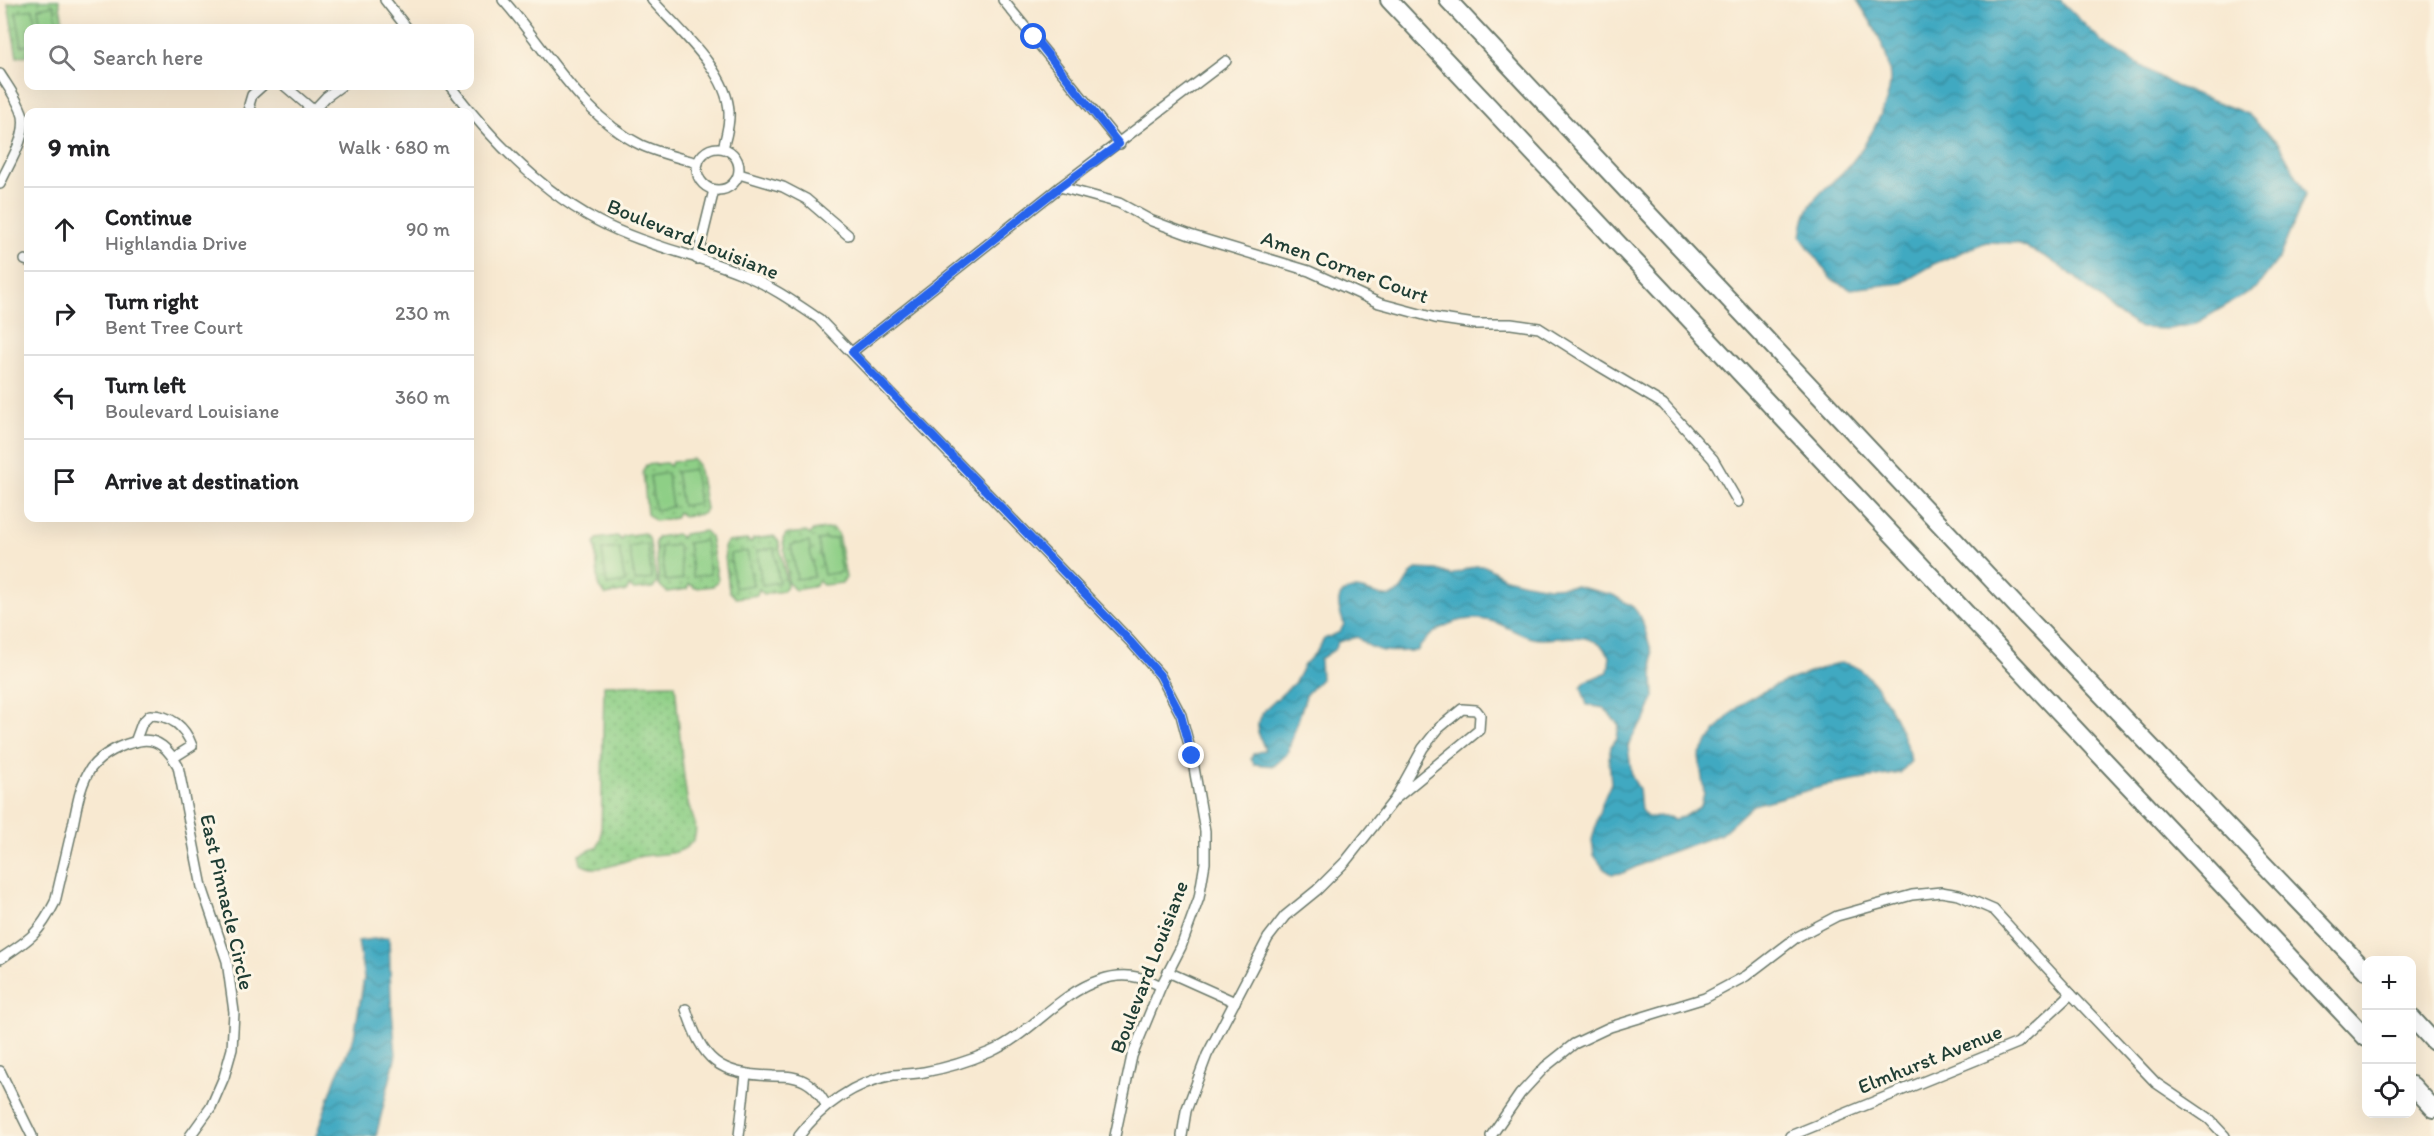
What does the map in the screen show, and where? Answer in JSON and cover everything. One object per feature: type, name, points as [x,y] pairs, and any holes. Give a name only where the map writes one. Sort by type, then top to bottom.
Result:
[{"type":"highway","points":[[1389,0],[2362,1033]]},
{"type":"highway","points":[[1448,0],[2016,606],[2362,966]]},
{"type":"highway","points":[[2416,1022],[2434,1042]]},
{"type":"highway","points":[[2416,1089],[2434,1108]]},
{"type":"street","points":[[385,0],[404,24]]},
{"type":"street","points":[[503,0],[590,107],[615,129],[641,145],[698,163]]},
{"type":"street","points":[[652,0],[712,68],[726,92],[729,112],[723,148]]},
{"type":"street","points":[[1004,0],[1119,144]]},
{"type":"street","points":[[852,352],[1060,187],[1226,61]]},
{"type":"street","points":[[0,74],[17,102],[23,118],[22,134],[0,184]]},
{"type":"street","points":[[250,108],[252,95],[258,90]]},
{"type":"street","points":[[289,90],[310,108]]},
{"type":"street","points":[[316,108],[335,90]]},
{"type":"street","name":"Boulevard Louisiane","points":[[453,90],[467,108]]},
{"type":"street","name":"Boulevard Louisiane","points":[[474,117],[519,163],[561,198],[597,221],[627,235],[741,273],[783,294],[819,319],[1130,641],[1160,675],[1181,715],[1192,756],[1205,831],[1205,863],[1199,898],[1181,947],[1161,986],[1132,1056],[1116,1136]]},
{"type":"street","points":[[723,148],[737,158],[739,174],[731,186],[723,190],[714,190],[701,181],[698,174],[698,163],[707,151],[723,148]]},
{"type":"street","points":[[739,174],[783,187],[806,199],[848,235]]},
{"type":"street","name":"Amen Corner Court","points":[[1060,187],[1119,203],[1152,222],[1190,235],[1309,271],[1379,303],[1435,318],[1475,324],[1511,324],[1539,328],[1663,404],[1713,459],[1738,502]]},
{"type":"street","points":[[697,258],[714,190]]},
{"type":"street","points":[[1182,1136],[1186,1111],[1196,1080],[1268,938],[1285,916],[1317,890],[1345,862],[1395,799],[1412,766],[1439,728],[1462,709],[1476,710],[1480,715],[1479,730],[1395,799]]},
{"type":"street","points":[[0,958],[34,936],[55,902],[82,786],[92,767],[108,753],[135,742],[142,723],[150,716],[160,715],[175,722],[187,732],[192,746],[173,758]]},
{"type":"street","name":"East Pinnacle Circle","points":[[135,742],[144,740],[162,744],[178,766],[202,887],[227,961],[234,1012],[232,1048],[224,1077],[211,1107],[190,1136]]},
{"type":"street","points":[[1491,1136],[1520,1094],[1545,1067],[1574,1044],[1610,1027],[1705,998],[1746,976],[1797,937],[1837,916],[1912,895],[1941,892],[1959,895],[1994,910],[2156,1083],[2209,1119],[2225,1136]]},
{"type":"street","points":[[1168,972],[1235,1002]]},
{"type":"street","points":[[799,1136],[807,1124],[842,1095],[868,1082],[959,1064],[993,1051],[1026,1029],[1075,990],[1102,979],[1126,975],[1142,977],[1161,986]]},
{"type":"street","name":"Elmhurst Avenue","points":[[1790,1136],[2018,1043],[2071,994]]},
{"type":"street","points":[[686,1009],[695,1037],[705,1053],[718,1064],[738,1073],[796,1078],[809,1084],[827,1106]]},
{"type":"street","points":[[0,1071],[32,1136]]},
{"type":"street","points":[[739,1136],[747,1074]]},
{"type":"green space","points":[[31,0],[59,0],[63,24],[24,24],[24,56],[17,57],[8,4]]},
{"type":"green space","points":[[54,5],[57,24],[40,24],[38,8]]},
{"type":"green space","points":[[33,9],[35,24],[24,24],[24,46],[22,46],[16,12]]},
{"type":"green space","points":[[693,459],[698,465],[706,509],[702,514],[683,516],[678,512],[675,518],[655,521],[647,514],[643,471],[646,465],[666,463],[670,466],[672,462]]},
{"type":"green space","points":[[694,469],[699,503],[682,506],[676,472]]},
{"type":"green space","points":[[667,473],[672,507],[655,510],[650,476]]},
{"type":"green space","points":[[833,528],[838,534],[846,578],[842,583],[823,585],[818,581],[816,586],[795,590],[788,583],[783,539],[786,534],[806,532],[810,535],[812,531]]},
{"type":"green space","points":[[705,531],[710,536],[718,580],[713,586],[695,588],[689,584],[687,589],[667,592],[659,585],[655,542],[658,537],[677,534],[681,538],[684,534]]},
{"type":"green space","points":[[644,533],[649,538],[657,583],[653,588],[634,590],[629,586],[627,591],[606,595],[599,588],[595,544],[597,539],[617,536],[621,540],[623,536]]},
{"type":"green space","points":[[774,536],[779,542],[787,586],[783,591],[764,594],[759,589],[757,595],[736,598],[729,591],[724,548],[727,542],[747,540],[751,543],[753,539]]},
{"type":"green space","points":[[836,538],[841,572],[824,575],[818,540]]},
{"type":"green space","points":[[705,540],[710,574],[693,577],[688,543]]},
{"type":"green space","points":[[809,542],[814,577],[797,579],[791,545]]},
{"type":"green space","points":[[647,544],[652,579],[635,581],[629,547]]},
{"type":"green space","points":[[678,545],[683,579],[666,581],[660,547]]},
{"type":"green space","points":[[619,548],[625,582],[607,585],[602,550]]},
{"type":"green space","points":[[774,548],[779,582],[762,585],[757,551]]},
{"type":"green space","points":[[747,551],[753,585],[735,588],[730,554]]},
{"type":"green space","points":[[675,684],[685,785],[696,831],[694,838],[688,846],[677,852],[638,857],[602,868],[581,864],[579,855],[597,847],[601,838],[604,685]]},
{"type":"water","points":[[1857,0],[2060,0],[2104,44],[2175,86],[2248,114],[2279,144],[2306,193],[2279,258],[2257,287],[2195,324],[2169,329],[2140,328],[2110,309],[2076,278],[2046,257],[2016,243],[1986,242],[1936,263],[1902,283],[1850,289],[1831,279],[1801,237],[1806,215],[1814,200],[1858,155],[1880,117],[1889,91],[1889,69],[1884,48]]},
{"type":"water","points":[[1475,566],[1485,566],[1505,578],[1526,583],[1549,587],[1575,586],[1613,595],[1633,607],[1641,617],[1652,653],[1654,698],[1645,720],[1628,746],[1632,777],[1639,789],[1641,810],[1647,817],[1673,819],[1684,817],[1701,806],[1704,793],[1699,756],[1721,724],[1745,702],[1789,680],[1833,664],[1848,664],[1870,678],[1896,720],[1911,761],[1900,773],[1824,786],[1753,805],[1721,834],[1657,857],[1623,873],[1612,874],[1604,869],[1594,855],[1592,840],[1601,806],[1611,783],[1609,759],[1619,725],[1604,708],[1587,705],[1581,687],[1586,681],[1608,672],[1610,656],[1596,642],[1588,639],[1569,637],[1535,639],[1497,623],[1474,619],[1452,623],[1442,628],[1432,634],[1417,651],[1378,650],[1357,637],[1338,642],[1334,650],[1320,659],[1321,679],[1307,693],[1287,754],[1274,766],[1254,764],[1251,759],[1253,754],[1265,750],[1258,732],[1258,724],[1263,712],[1295,682],[1304,665],[1324,639],[1340,632],[1344,624],[1339,605],[1342,594],[1354,589],[1392,596],[1400,591],[1416,569],[1437,570],[1451,575]]},
{"type":"water","points":[[389,937],[396,1055],[376,1136],[316,1136],[336,1077],[354,1037],[364,978],[358,941]]},
{"type":"route","points":[[1034,37],[1119,144],[1060,187],[852,352],[1015,519],[1160,675],[1181,715],[1192,756]]}]
